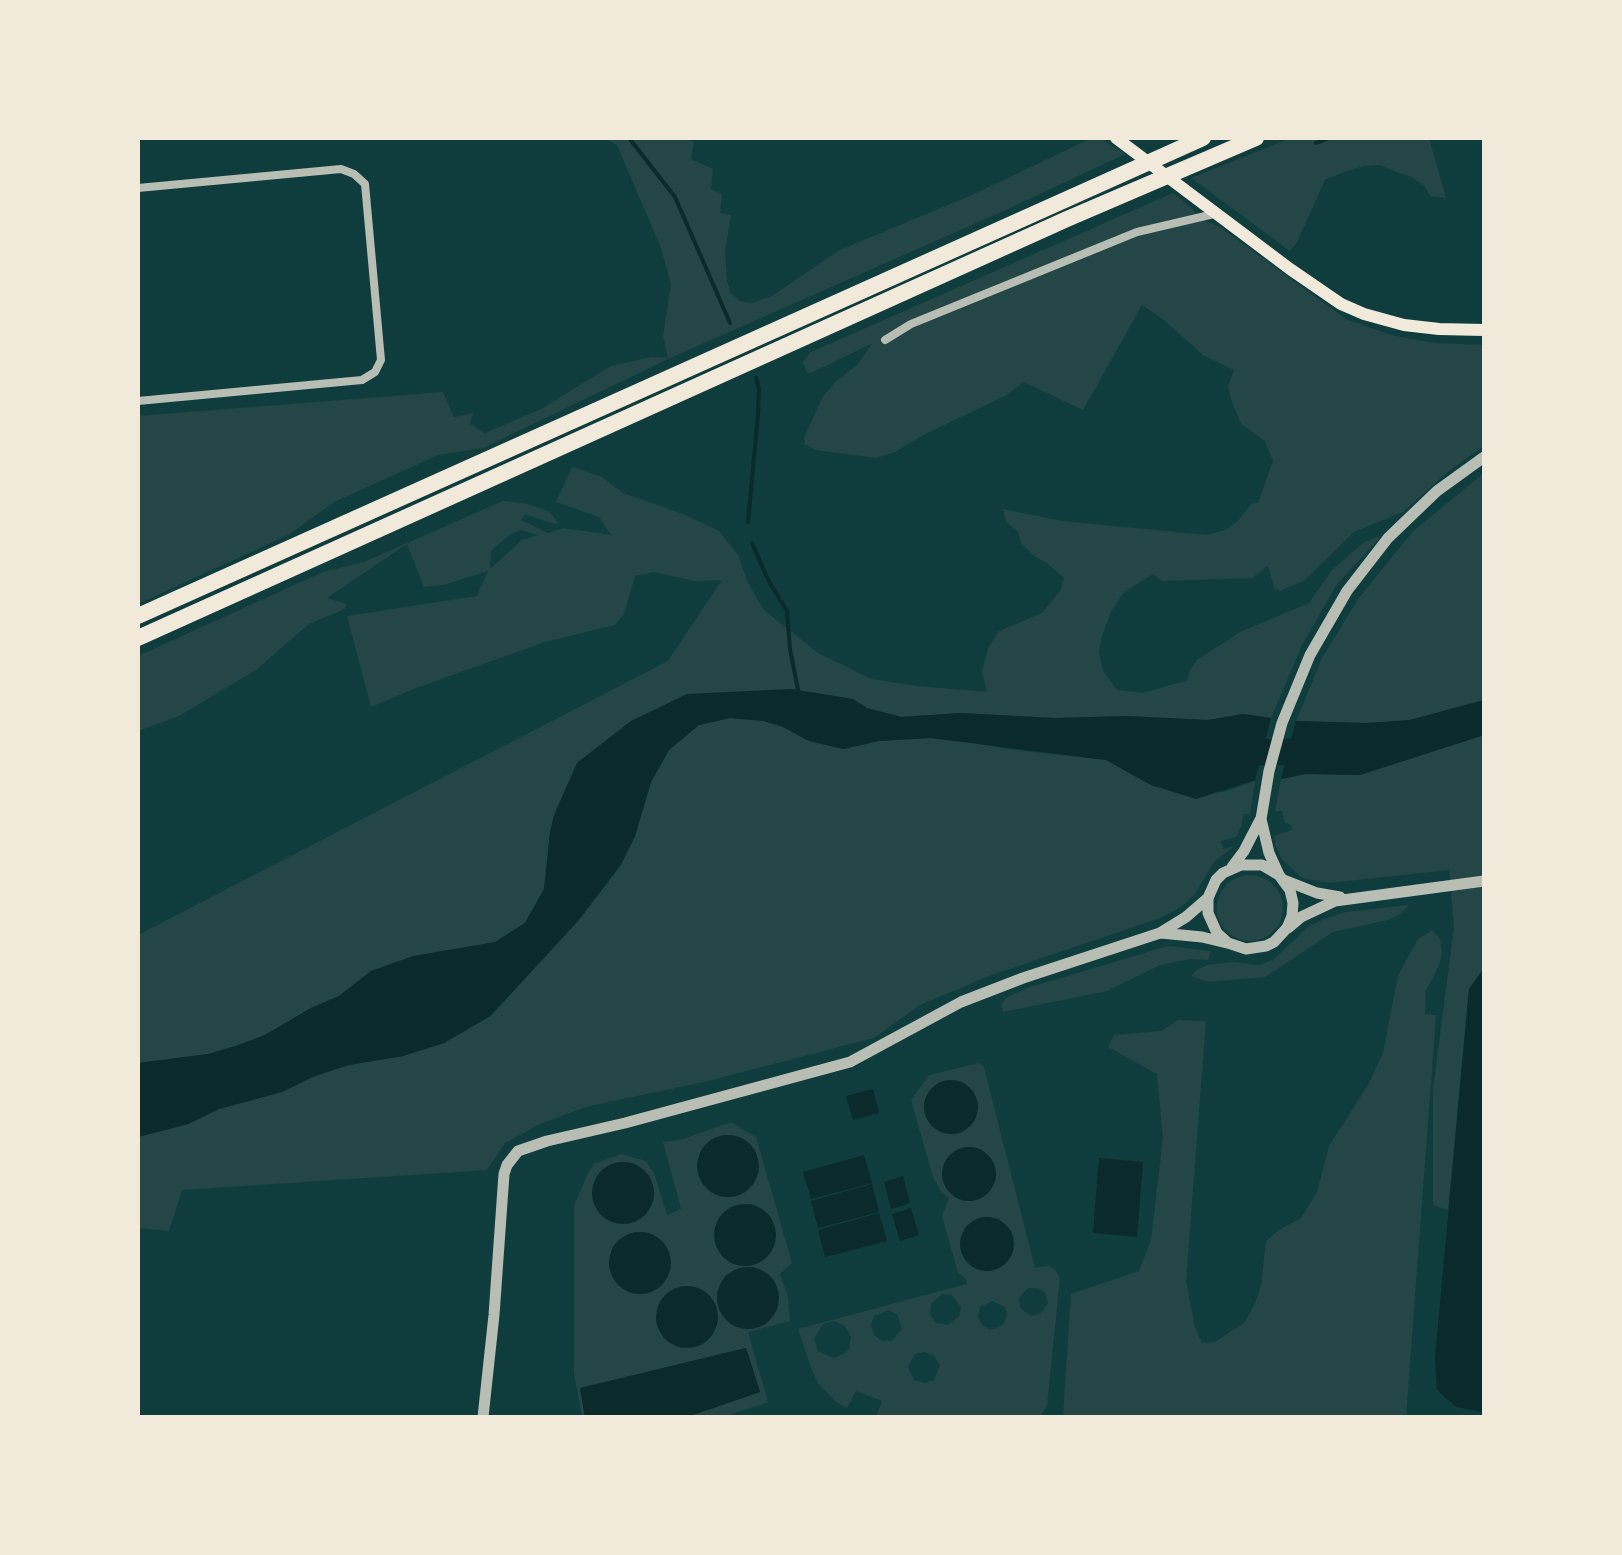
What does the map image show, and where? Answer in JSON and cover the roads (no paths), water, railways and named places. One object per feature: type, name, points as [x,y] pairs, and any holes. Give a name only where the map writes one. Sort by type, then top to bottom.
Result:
[{"type":"highway","points":[[138,616],[1203,138]]},
{"type":"highway","points":[[138,638],[1096,206],[1256,138]]},
{"type":"main road","points":[[1116,138],[1319,291],[1364,314],[1404,325],[1484,330]]},
{"type":"street","points":[[138,188],[341,169],[354,174],[365,184],[381,360],[375,372],[362,380],[138,401]]},
{"type":"street","points":[[885,340],[911,324],[1137,232],[1214,214]]},
{"type":"street","points":[[483,1417],[504,1174],[518,1151],[832,1068],[871,1052],[973,997],[1160,933],[1186,917],[1208,898],[1216,880],[1232,868],[1259,828],[1269,771],[1290,700],[1310,655],[1347,591],[1388,538],[1437,491],[1484,457]]},
{"type":"street","points":[[1259,828],[1293,903],[1287,928]]},
{"type":"street","points":[[1232,868],[1252,864],[1271,869],[1281,877],[1317,893],[1352,898]]},
{"type":"street","points":[[1160,933],[1188,935],[1246,949],[1266,946],[1317,908],[1352,898],[1484,881]]},
{"type":"street","points":[[1208,898],[1210,920],[1217,933],[1228,943]]},
{"type":"waterway","points":[[629,138],[675,197],[730,323]]},
{"type":"waterway","points":[[1316,143],[1329,138]]},
{"type":"waterway","points":[[748,522],[758,415],[759,389],[756,378]]},
{"type":"waterway","points":[[752,543],[768,580],[787,611],[790,649],[799,695]]},
{"type":"waterway","points":[[1227,753],[1320,751]]}]
